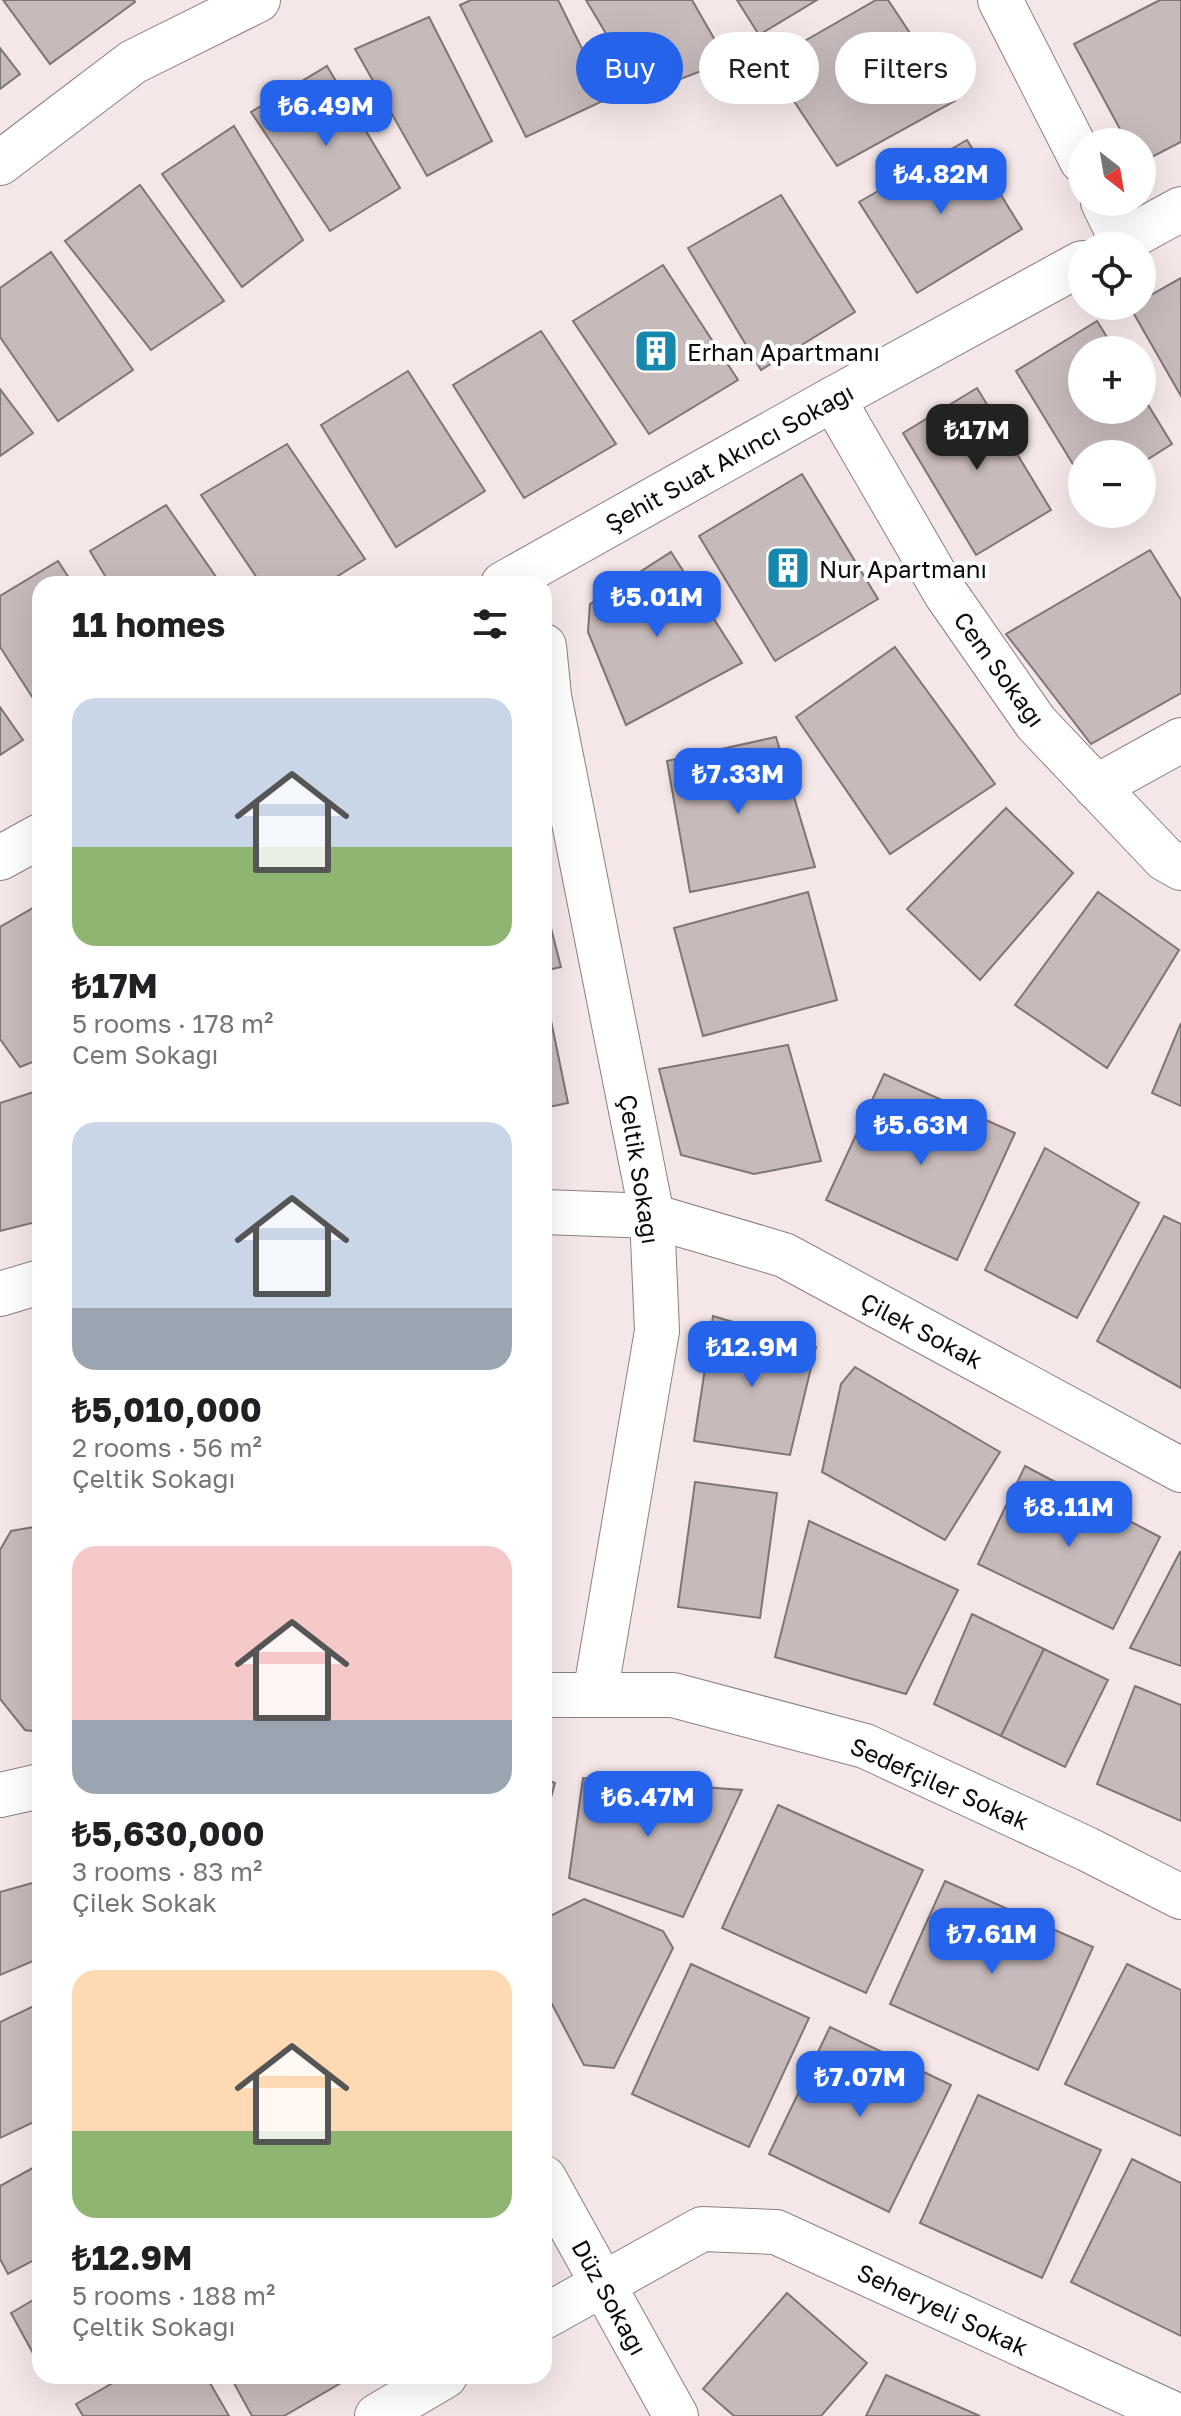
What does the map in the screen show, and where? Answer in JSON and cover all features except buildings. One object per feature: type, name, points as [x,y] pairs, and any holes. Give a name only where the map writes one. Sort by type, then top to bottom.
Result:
[{"type":"street","points":[[0,163],[133,62],[258,0]]},
{"type":"street","points":[[1000,0],[1068,134]]},
{"type":"street","points":[[1140,232],[1181,209]]},
{"type":"street","name":"Şehit Suat Akıncı Sokağı","points":[[529,576],[833,399],[1068,271]]},
{"type":"street","name":"Cem Sokağı","points":[[833,399],[946,594],[1036,723],[1165,859],[1181,868]]},
{"type":"street","name":"Çeltik Sokağı","points":[[552,711],[652,1216],[657,1331],[595,1695]]},
{"type":"street","points":[[1096,787],[1181,740]]},
{"type":"street","points":[[0,858],[32,840]]},
{"type":"street","name":"Çilek Sokak","points":[[552,1212],[652,1216],[784,1255],[1181,1470]]},
{"type":"street","points":[[0,1294],[32,1284]]},
{"type":"street","name":"Sedefçiler Sokak","points":[[552,1695],[673,1695],[865,1746],[1087,1849],[1181,1897]]},
{"type":"street","points":[[0,1795],[32,1788]]},
{"type":"street","name":"Düz Sokağı","points":[[552,2192],[676,2416]]},
{"type":"street","name":"Seheryeli Sokak","points":[[602,2283],[702,2229],[776,2232],[1178,2416]]},
{"type":"street","points":[[552,2312],[602,2283]]},
{"type":"street","points":[[377,2416],[431,2384]]},
{"type":"place","name":"Erhan Apartmanı","points":[[656,351]]},
{"type":"place","name":"Nur Apartmanı","points":[[788,568]]}]
